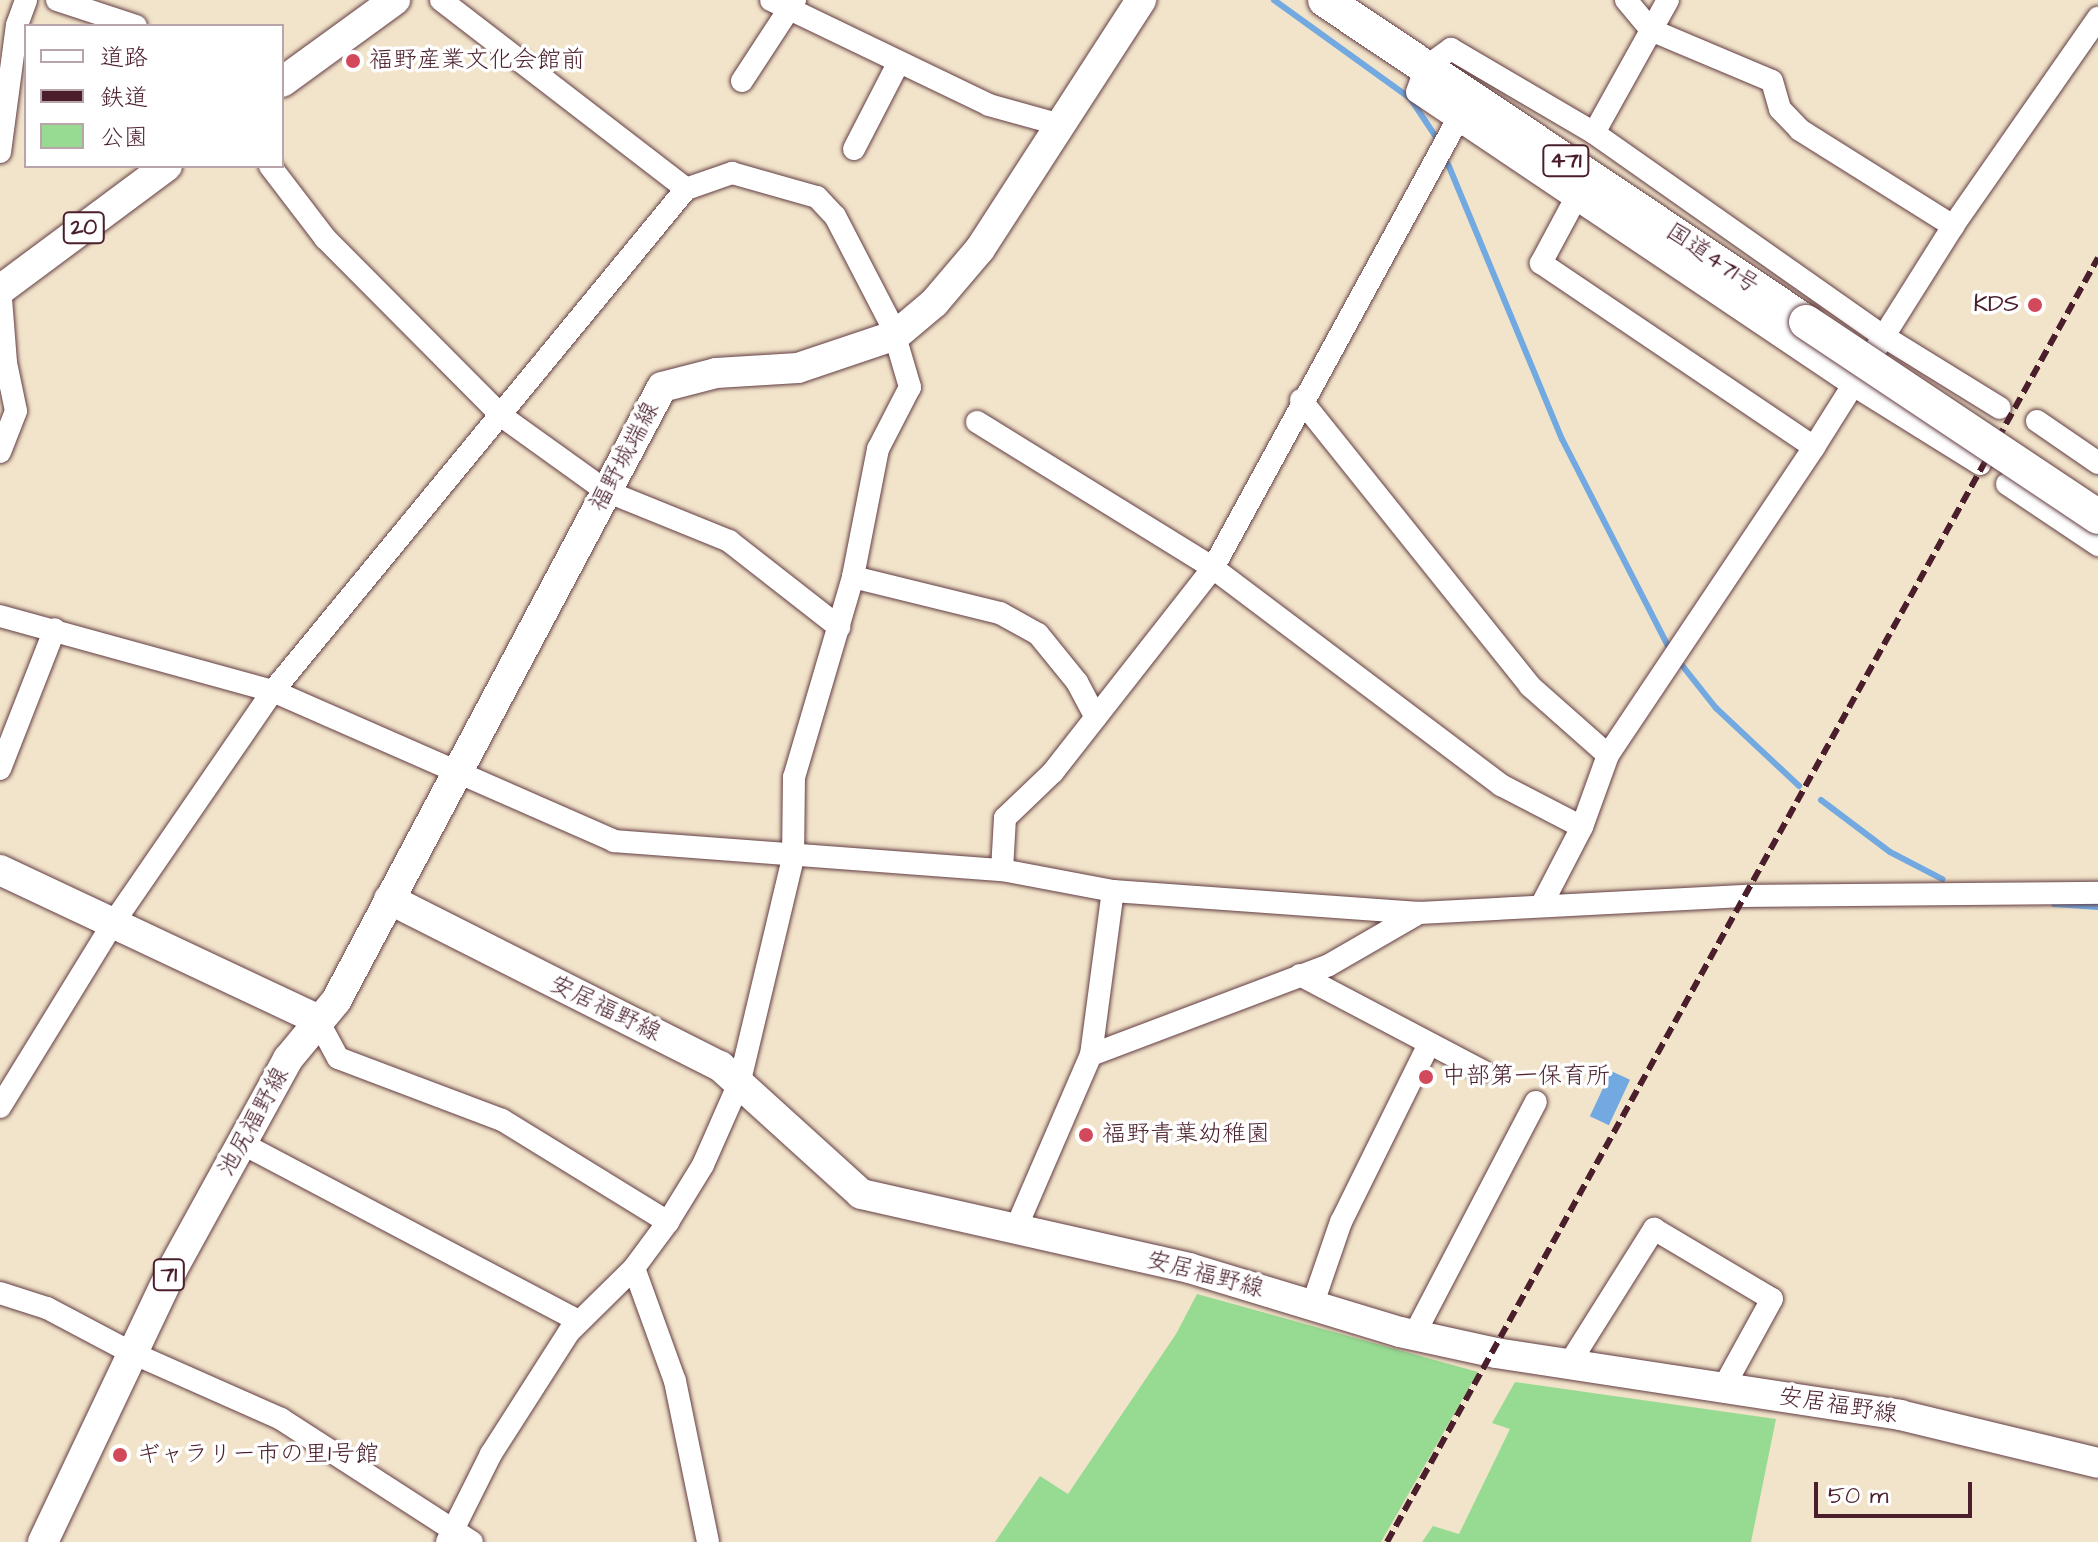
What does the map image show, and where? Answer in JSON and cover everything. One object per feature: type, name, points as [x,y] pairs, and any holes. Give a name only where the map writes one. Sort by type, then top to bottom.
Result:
[{"type":"highway","name":"国道471号","points":[[1325,0],[2098,517]]},
{"type":"main road","points":[[284,78],[395,0]]},
{"type":"main road","name":"福野城端線","points":[[317,1019],[336,1001],[460,774],[662,387],[716,373],[798,368],[896,335],[934,303],[980,249],[1141,0]]},
{"type":"main road","name":"20","points":[[0,288],[164,168]]},
{"type":"main road","points":[[0,870],[317,1019]]},
{"type":"main road","name":"安居福野線","points":[[389,899],[720,1066],[861,1194],[1189,1268],[1414,1335],[1569,1364],[1900,1415],[2098,1463]]},
{"type":"main road","name":"池尻福野線","points":[[43,1542],[130,1352],[288,1059],[317,1019]]},
{"type":"street","points":[[0,152],[9,25],[26,0]]},
{"type":"street","points":[[57,0],[130,24]]},
{"type":"street","points":[[441,0],[686,189]]},
{"type":"street","points":[[1626,0],[1651,30],[1772,81],[1780,109],[1800,130],[1953,226]]},
{"type":"street","points":[[1594,133],[1668,0]]},
{"type":"street","points":[[742,81],[785,3],[989,105],[1061,125]]},
{"type":"street","points":[[1541,906],[1582,827],[1608,755],[1814,447],[1953,226],[2098,18]]},
{"type":"street","points":[[1980,464],[1853,385],[1417,92],[1426,67],[1451,49],[1594,133],[1883,336],[2000,408]]},
{"type":"street","points":[[854,149],[899,62]]},
{"type":"street","points":[[1002,870],[1005,818],[1053,772],[1213,568],[1301,400],[1458,119]]},
{"type":"street","points":[[272,168],[325,238],[503,417],[606,491],[729,541],[839,627]]},
{"type":"street","points":[[0,1107],[114,922],[273,691],[503,417],[686,189],[732,173],[817,197],[835,216],[896,335],[910,387],[878,449],[853,577],[794,777],[793,858],[740,1081],[703,1165],[668,1222],[634,1268],[579,1321],[491,1454],[450,1535]]},
{"type":"street","points":[[1576,198],[1541,263],[1814,447]]},
{"type":"street","points":[[0,288],[6,363],[16,411],[0,452]]},
{"type":"street","points":[[1301,400],[1530,686],[1608,755]]},
{"type":"street","points":[[2037,421],[2098,463]]},
{"type":"street","points":[[977,422],[1213,568],[1501,785],[1582,827]]},
{"type":"street","points":[[2007,484],[2098,545]]},
{"type":"street","points":[[853,577],[1000,613],[1038,634],[1077,682],[1096,717]]},
{"type":"street","points":[[0,616],[273,691],[614,841],[793,858],[1002,870],[1113,891],[1419,913],[1748,896],[2098,893]]},
{"type":"street","points":[[0,769],[55,629]]},
{"type":"street","points":[[1016,1228],[1091,1055],[1113,891]]},
{"type":"street","points":[[1091,1055],[1329,965],[1419,913]]},
{"type":"street","points":[[1300,975],[1482,1071]]},
{"type":"street","points":[[317,1019],[338,1058],[502,1120],[668,1222]]},
{"type":"street","points":[[1312,1306],[1341,1222],[1429,1044]]},
{"type":"street","points":[[1414,1335],[1536,1102]]},
{"type":"street","points":[[243,1144],[579,1321]]},
{"type":"street","points":[[1569,1364],[1654,1229],[1772,1299],[1723,1388]]},
{"type":"street","points":[[634,1268],[675,1381],[708,1542]]},
{"type":"street","points":[[0,1293],[47,1308],[130,1352],[281,1419],[450,1535],[472,1542]]},
{"type":"green space","points":[[1197,1294],[1478,1372],[1381,1542],[995,1542],[1040,1476],[1068,1494],[1176,1334]]},
{"type":"green space","points":[[1515,1382],[1776,1419],[1751,1542],[1422,1542],[1433,1526],[1459,1534],[1510,1429],[1492,1423]]},
{"type":"water","points":[[1611,1071],[1630,1080],[1609,1125],[1590,1116]]},
{"type":"waterway","points":[[1274,0],[1410,98],[1438,140]]},
{"type":"waterway","points":[[1448,164],[1562,439],[1670,650]]},
{"type":"waterway","points":[[1677,659],[1716,708],[1799,786]]},
{"type":"waterway","points":[[1821,800],[1890,852],[1942,879]]},
{"type":"waterway","points":[[2054,904],[2098,907]]},
{"type":"railway","points":[[1387,1542],[2098,258]]},
{"type":"place","name":"福野産業文化会館前","points":[[353,61]]},
{"type":"place","name":"KDS","points":[[2035,305]]},
{"type":"place","name":"中部第一保育所","points":[[1426,1077]]},
{"type":"place","name":"福野青葉幼稚園","points":[[1086,1135]]},
{"type":"place","name":"ギャラリー市の里1号館","points":[[120,1455]]}]
